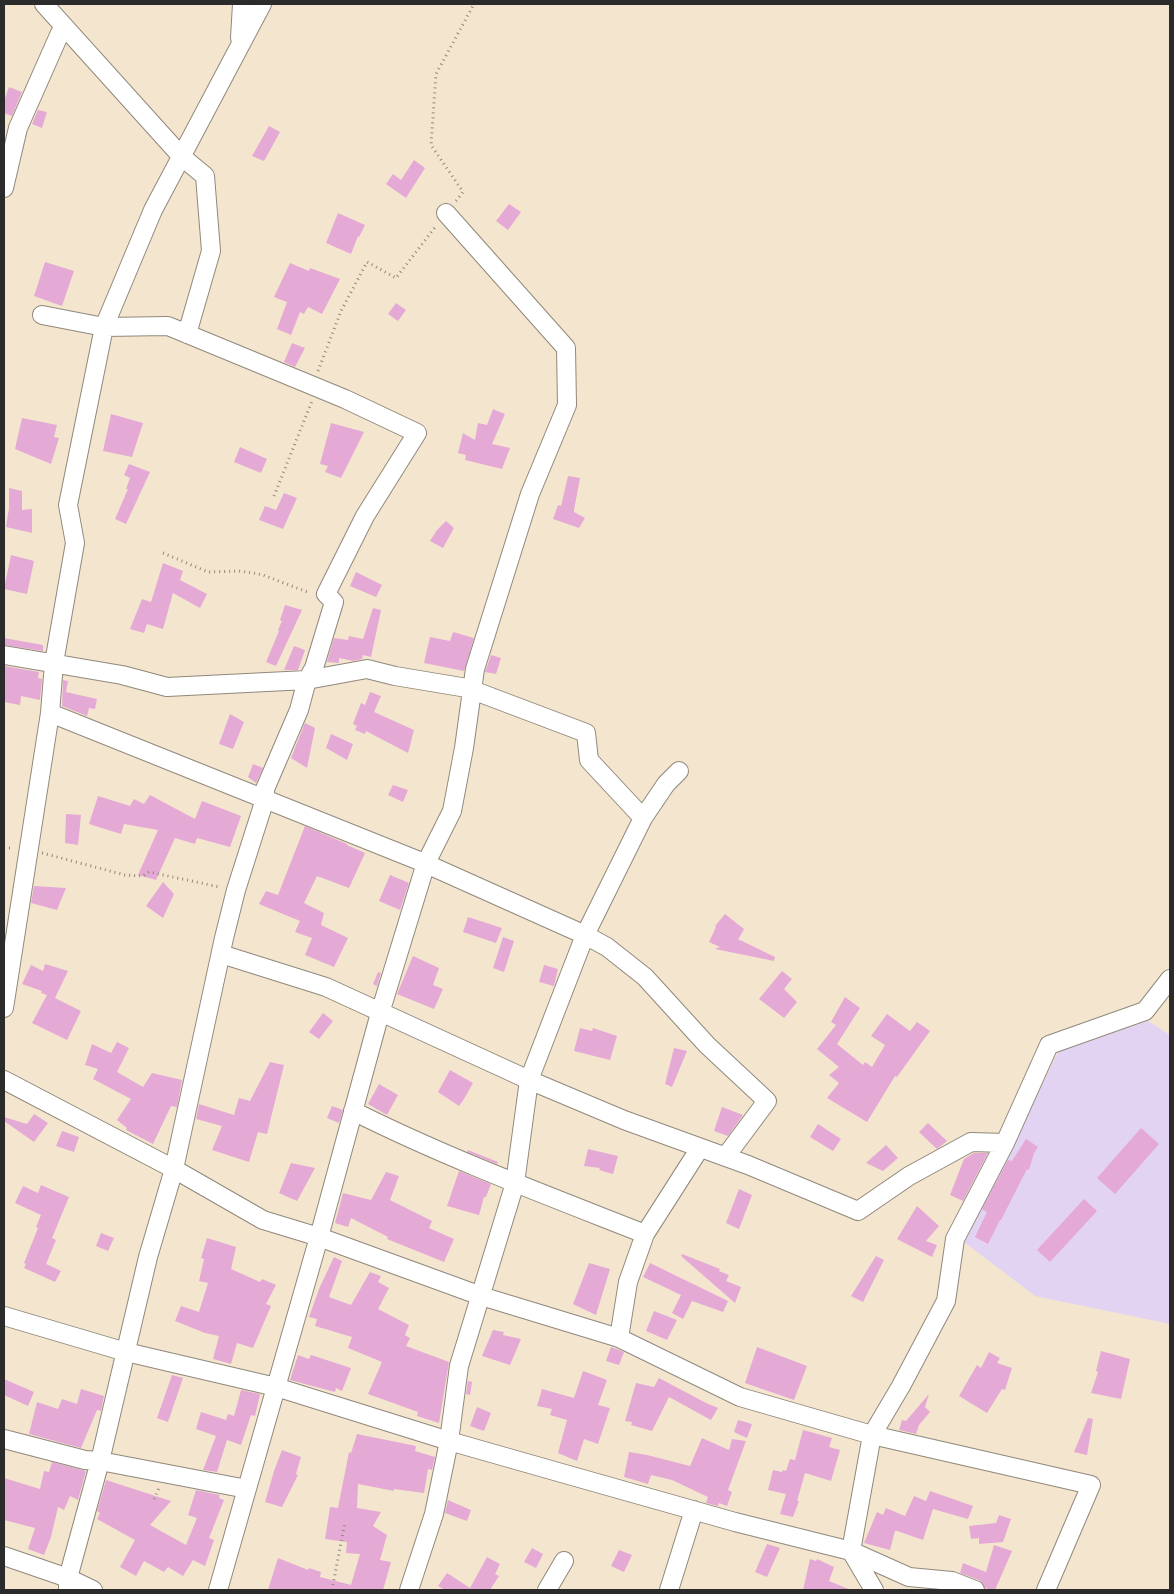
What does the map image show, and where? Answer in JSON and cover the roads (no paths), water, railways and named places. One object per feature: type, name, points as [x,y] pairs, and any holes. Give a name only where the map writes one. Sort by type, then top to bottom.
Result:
[{"type":"street","points":[[44,4],[182,157],[205,176],[211,251],[187,334]]},
{"type":"street","points":[[239,47],[242,4]]},
{"type":"street","points":[[4,1008],[50,713],[54,663],[75,543],[68,505],[104,327],[153,210],[262,4]]},
{"type":"street","points":[[4,188],[18,128],[60,33],[64,28]]},
{"type":"street","points":[[218,1590],[319,1237],[380,1013],[426,863],[452,811],[475,669],[530,494],[567,404],[566,348],[446,213]]},
{"type":"street","points":[[42,315],[104,327],[168,326],[313,386],[417,433],[365,516],[326,594],[334,602],[314,668],[307,680],[299,710],[265,789],[265,799],[236,890],[174,1169],[148,1257],[100,1461],[68,1584]]},
{"type":"street","points":[[4,655],[122,675],[167,688],[307,680],[367,669],[472,690],[586,733],[589,760],[643,818]]},
{"type":"street","points":[[50,713],[426,863],[585,935],[607,947],[645,977],[707,1045],[766,1101],[726,1156]]},
{"type":"street","points":[[409,1590],[434,1514],[449,1441],[459,1366],[515,1183],[529,1080],[585,935],[643,818],[666,784],[679,771]]},
{"type":"street","points":[[221,954],[326,987],[529,1080],[624,1120],[726,1156],[858,1211],[909,1176],[971,1142],[1006,1143]]},
{"type":"street","points":[[874,1590],[850,1551],[872,1435],[901,1386],[946,1301],[955,1239],[1006,1143],[1049,1045],[1145,1011],[1170,979]]},
{"type":"street","points":[[4,1080],[174,1169],[263,1220],[319,1237],[481,1296],[620,1338],[740,1397],[872,1435],[1091,1485],[1046,1590]]},
{"type":"street","points":[[352,1111],[404,1136],[515,1183],[645,1234]]},
{"type":"street","points":[[620,1338],[628,1282],[645,1234],[700,1148]]},
{"type":"street","points":[[4,1316],[126,1352],[276,1387],[449,1441],[694,1510],[850,1551],[909,1577],[952,1581],[975,1590]]},
{"type":"street","points":[[4,1439],[84,1460],[100,1461],[247,1490]]},
{"type":"street","points":[[669,1590],[694,1510]]},
{"type":"street","points":[[4,1556],[68,1584],[93,1590]]},
{"type":"street","points":[[547,1590],[564,1561]]}]
